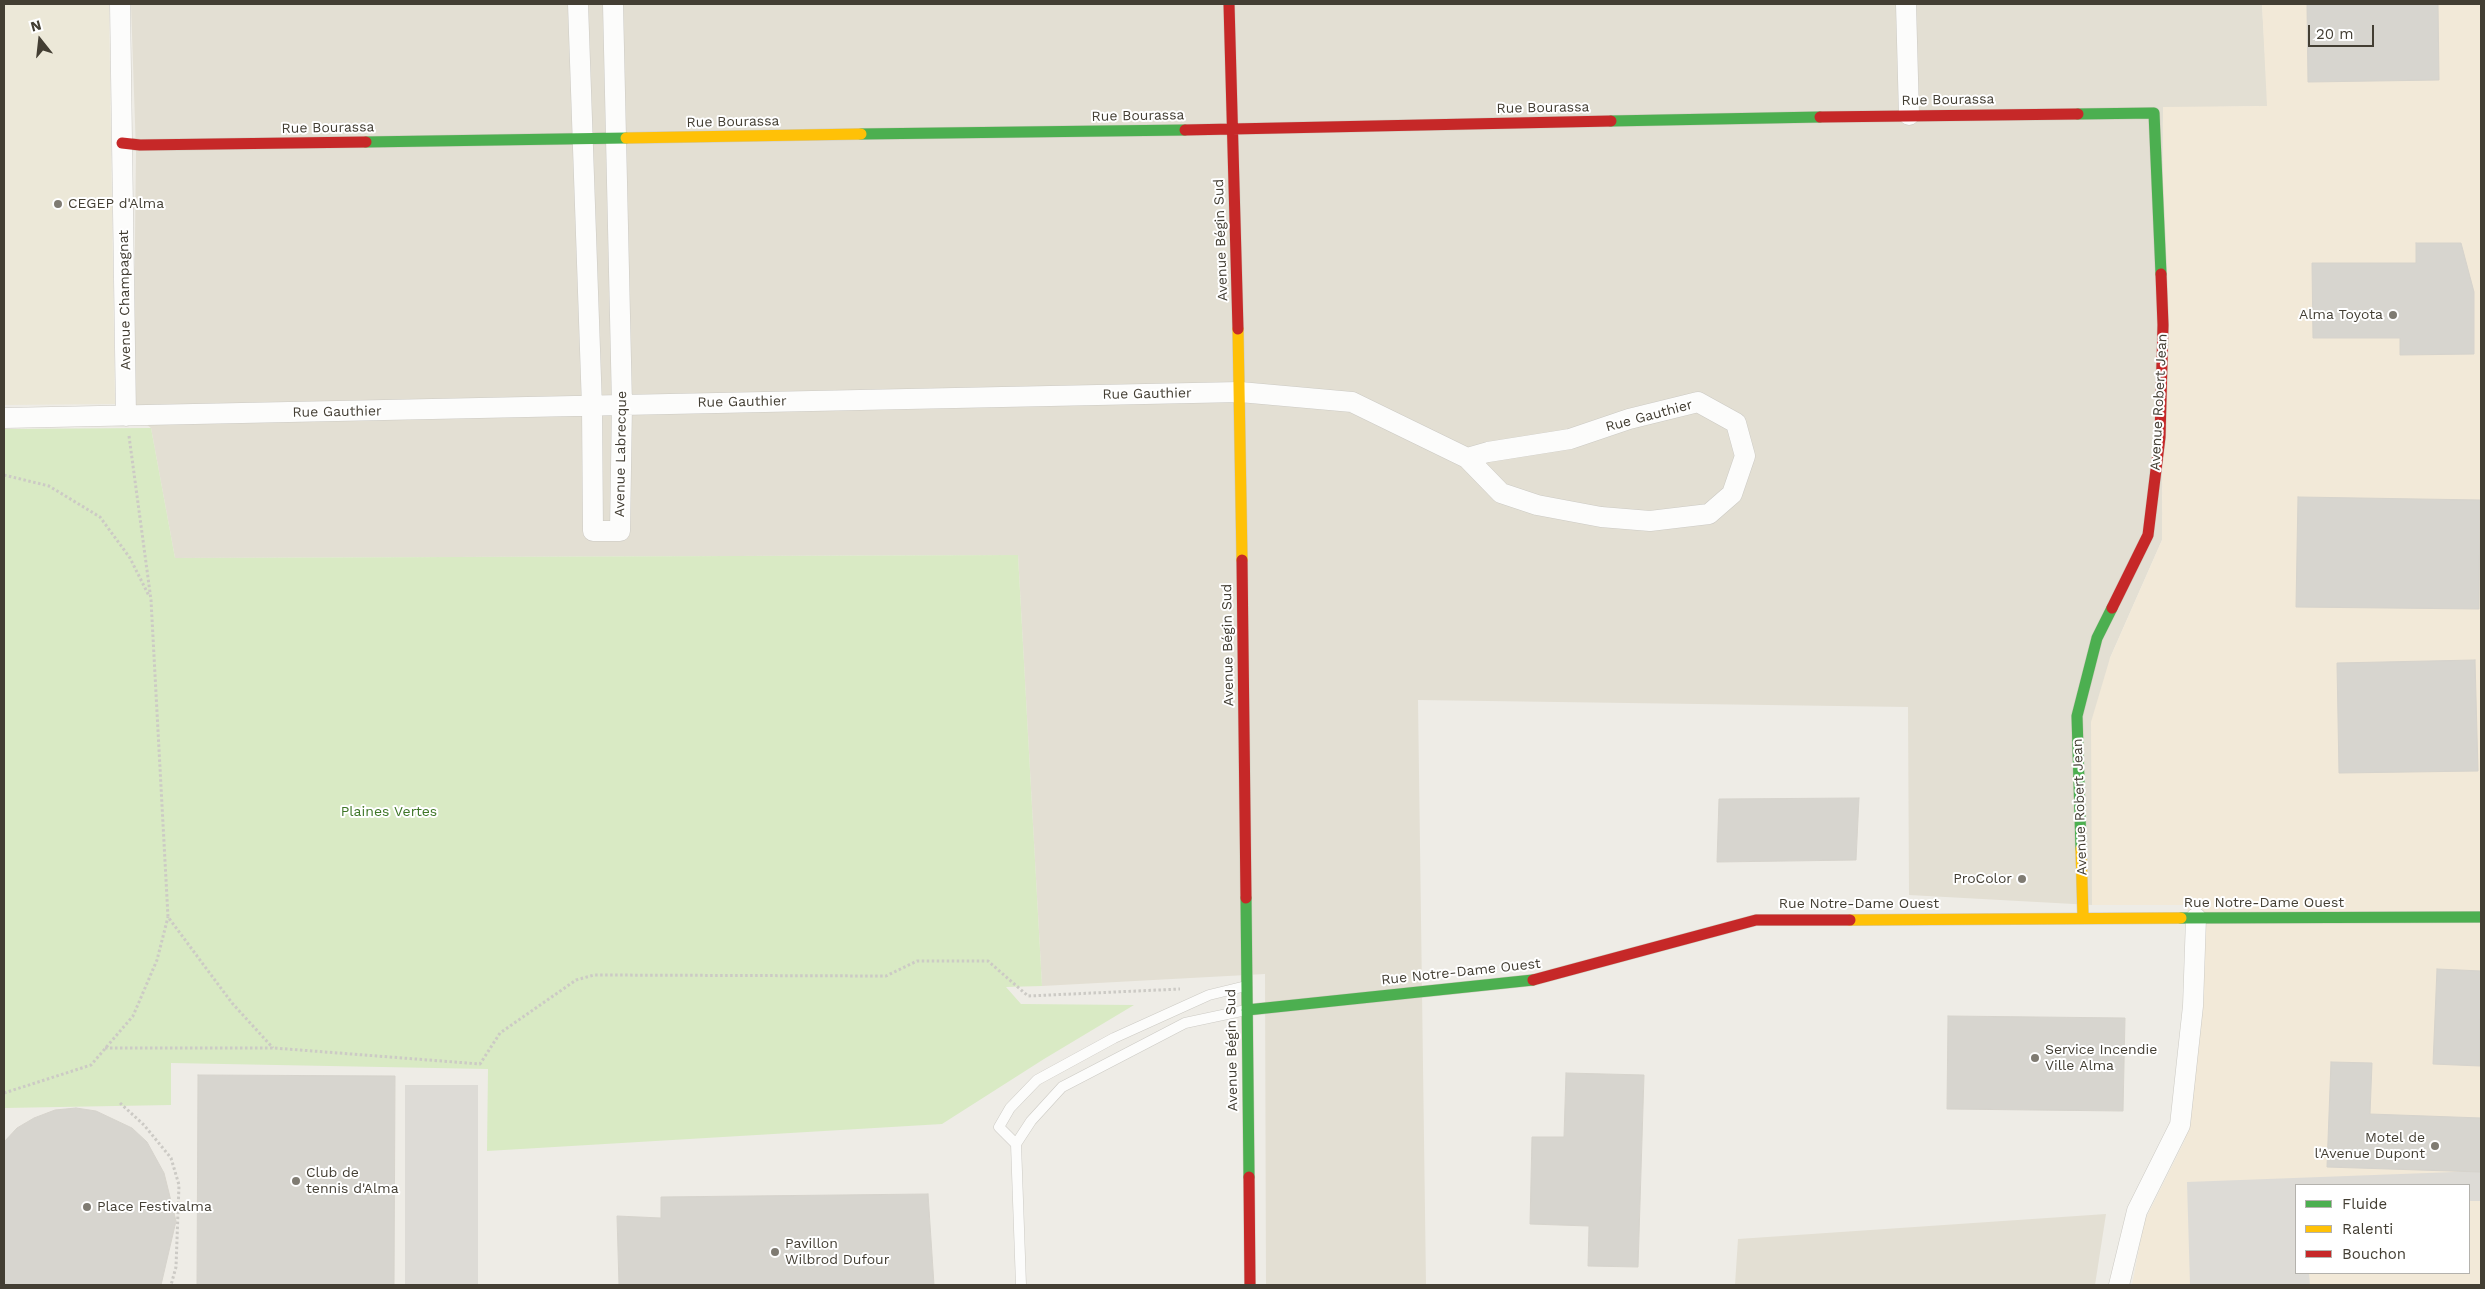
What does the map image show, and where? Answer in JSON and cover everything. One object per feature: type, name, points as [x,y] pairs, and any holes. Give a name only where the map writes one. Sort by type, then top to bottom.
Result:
[{"type":"street","name":"Avenue Champagnat","points":[[120,4],[126,416]]},
{"type":"street","name":"Avenue Labrecque","points":[[578,4],[581,139],[592,407],[593,531],[620,531],[622,405],[612,4]]},
{"type":"street","name":"Avenue Bégin Sud","points":[[1229,4],[1240,392],[1250,1285]]},
{"type":"street","points":[[1906,4],[1909,115]]},
{"type":"street","name":"Rue Bourassa","points":[[122,143],[140,145],[581,139],[2154,112]]},
{"type":"street","name":"Avenue Robert Jean","points":[[2083,917],[2077,716],[2097,638],[2148,535],[2160,437],[2163,324],[2154,112]]},
{"type":"street","name":"Rue Gauthier","points":[[4,418],[1240,392],[1352,402],[1467,458],[1501,492],[1537,505],[1601,516],[1650,521],[1709,514],[1732,494],[1745,456],[1736,423],[1698,402],[1629,419],[1570,439],[1488,452],[1467,458]]},
{"type":"street","name":"Rue Notre-Dame Ouest","points":[[1247,1010],[1537,980],[1756,920],[2083,917],[2481,917]]},
{"type":"street","points":[[2119,1285],[2137,1211],[2180,1125],[2193,1006],[2196,918]]},
{"type":"lane","points":[[1016,1144],[999,1127],[1010,1108],[1037,1080],[1114,1038],[1210,995],[1246,986]]},
{"type":"lane","points":[[1021,1285],[1016,1144],[1030,1122],[1062,1087],[1185,1023],[1247,1010]]},
{"type":"path","points":[[4,1093],[91,1065],[133,1016],[158,960],[168,917],[151,600],[126,416]]},
{"type":"path","points":[[4,474],[49,486],[100,517],[130,558],[151,600]]},
{"type":"path","points":[[168,917],[232,1003],[274,1048]]},
{"type":"path","points":[[105,1048],[274,1048],[480,1064],[500,1033],[576,980],[594,975],[886,976],[917,961],[988,961],[1028,996],[1187,989]]},
{"type":"path","points":[[120,1104],[144,1125],[171,1158],[179,1185],[176,1268],[172,1285]]},
{"type":"shaded area","name":"CEGEP d'Alma","points":[[4,4],[109,4],[115,404],[4,405]]},
{"type":"shaded area","points":[[131,4],[2262,4],[2268,106],[2163,108],[2162,540],[2110,658],[2092,905],[1909,895],[1908,707],[1418,700],[1426,1285],[1266,1285],[1265,974],[1042,986],[1018,555],[175,558],[151,428],[133,414],[136,152]]},
{"type":"shaded area","points":[[2262,4],[2481,4],[2481,1285],[2132,1285],[2144,1222],[2185,1140],[2187,905],[2092,905],[2091,722],[2110,658],[2162,540],[2163,107],[2267,106]]},
{"type":"shaded area","points":[[405,1085],[478,1085],[478,1284],[501,1285],[405,1285]]},
{"type":"shaded area","points":[[2481,1171],[2481,1201],[2470,1201],[2470,1184],[2295,1184],[2295,1274],[2309,1274],[2310,1285],[2190,1285],[2187,1182]]},
{"type":"shaded area","points":[[2106,1214],[2095,1285],[1735,1285],[1738,1239]]},
{"type":"green space","name":"Plaines Vertes","points":[[151,428],[175,558],[1018,555],[1042,986],[1006,987],[1021,1004],[1134,1005],[1044,1059],[942,1124],[487,1151],[488,1069],[171,1063],[171,1105],[4,1108],[4,429]]},
{"type":"building","points":[[2307,4],[2438,4],[2439,80],[2308,82]]},
{"type":"building","name":"Alma Toyota","points":[[2416,243],[2461,243],[2474,292],[2474,354],[2400,355],[2400,338],[2313,338],[2312,263],[2416,263]]},
{"type":"building","points":[[2298,497],[2480,500],[2479,609],[2296,607]]},
{"type":"building","points":[[2475,660],[2478,771],[2339,773],[2337,663]]},
{"type":"building","points":[[1859,798],[1856,860],[1717,862],[1719,799]]},
{"type":"building","points":[[2437,969],[2481,971],[2480,1066],[2433,1064]]},
{"type":"building","points":[[1948,1016],[2125,1018],[2123,1111],[1947,1109]]},
{"type":"building","points":[[2331,1062],[2372,1063],[2370,1114],[2481,1118],[2481,1172],[2327,1167]]},
{"type":"building","points":[[1566,1073],[1644,1075],[1638,1267],[1588,1266],[1589,1226],[1530,1224],[1532,1137],[1564,1137]]},
{"type":"building","name":"Club de tennis d'Alma","points":[[198,1075],[395,1076],[394,1285],[197,1285]]},
{"type":"building","name":"Place Festivalma","points":[[76,1108],[96,1111],[132,1128],[147,1142],[164,1173],[176,1221],[161,1285],[4,1285],[4,1142],[17,1128],[34,1118],[55,1110]]},
{"type":"building","name":"Pavillon Wilbrod Dufour","points":[[928,1194],[934,1285],[619,1285],[617,1216],[661,1218],[661,1197]]},
{"type":"traffic: fast","points":[[2078,114],[2154,113],[2161,274]]},
{"type":"traffic: fast","points":[[1611,121],[1820,117]]},
{"type":"traffic: fast","points":[[861,134],[1185,130]]},
{"type":"traffic: fast","points":[[366,142],[626,138]]},
{"type":"traffic: fast","points":[[2081,849],[2077,716],[2097,638],[2112,608]]},
{"type":"traffic: fast","points":[[1246,898],[1249,1177]]},
{"type":"traffic: fast","points":[[2181,918],[2481,917]]},
{"type":"traffic: fast","points":[[1247,1010],[1533,980]]},
{"type":"traffic: slow","points":[[626,138],[861,134]]},
{"type":"traffic: slow","points":[[1238,329],[1242,560]]},
{"type":"traffic: slow","points":[[2081,849],[2083,917]]},
{"type":"traffic: slow","points":[[1850,920],[2181,918]]},
{"type":"traffic: jam","points":[[1229,4],[1238,329]]},
{"type":"traffic: jam","points":[[1820,117],[2078,114]]},
{"type":"traffic: jam","points":[[1185,130],[1611,121]]},
{"type":"traffic: jam","points":[[122,143],[140,145],[366,142]]},
{"type":"traffic: jam","points":[[2112,608],[2148,535],[2160,437],[2163,325],[2161,274]]},
{"type":"traffic: jam","points":[[1242,560],[1246,898]]},
{"type":"traffic: jam","points":[[1533,980],[1756,920],[1850,920]]},
{"type":"traffic: jam","points":[[1249,1177],[1250,1285]]},
{"type":"place","name":"CEGEP d'Alma","points":[[58,204]]},
{"type":"place","name":"Alma Toyota","points":[[2393,315]]},
{"type":"place","name":"ProColor","points":[[2022,879]]},
{"type":"place","name":"Service Incendie Ville Alma","points":[[2035,1058]]},
{"type":"place","name":"Motel de l'Avenue Dupont","points":[[2435,1146]]},
{"type":"place","name":"Club de tennis d'Alma","points":[[296,1181]]},
{"type":"place","name":"Place Festivalma","points":[[87,1207]]},
{"type":"place","name":"Pavillon Wilbrod Dufour","points":[[775,1252]]}]
